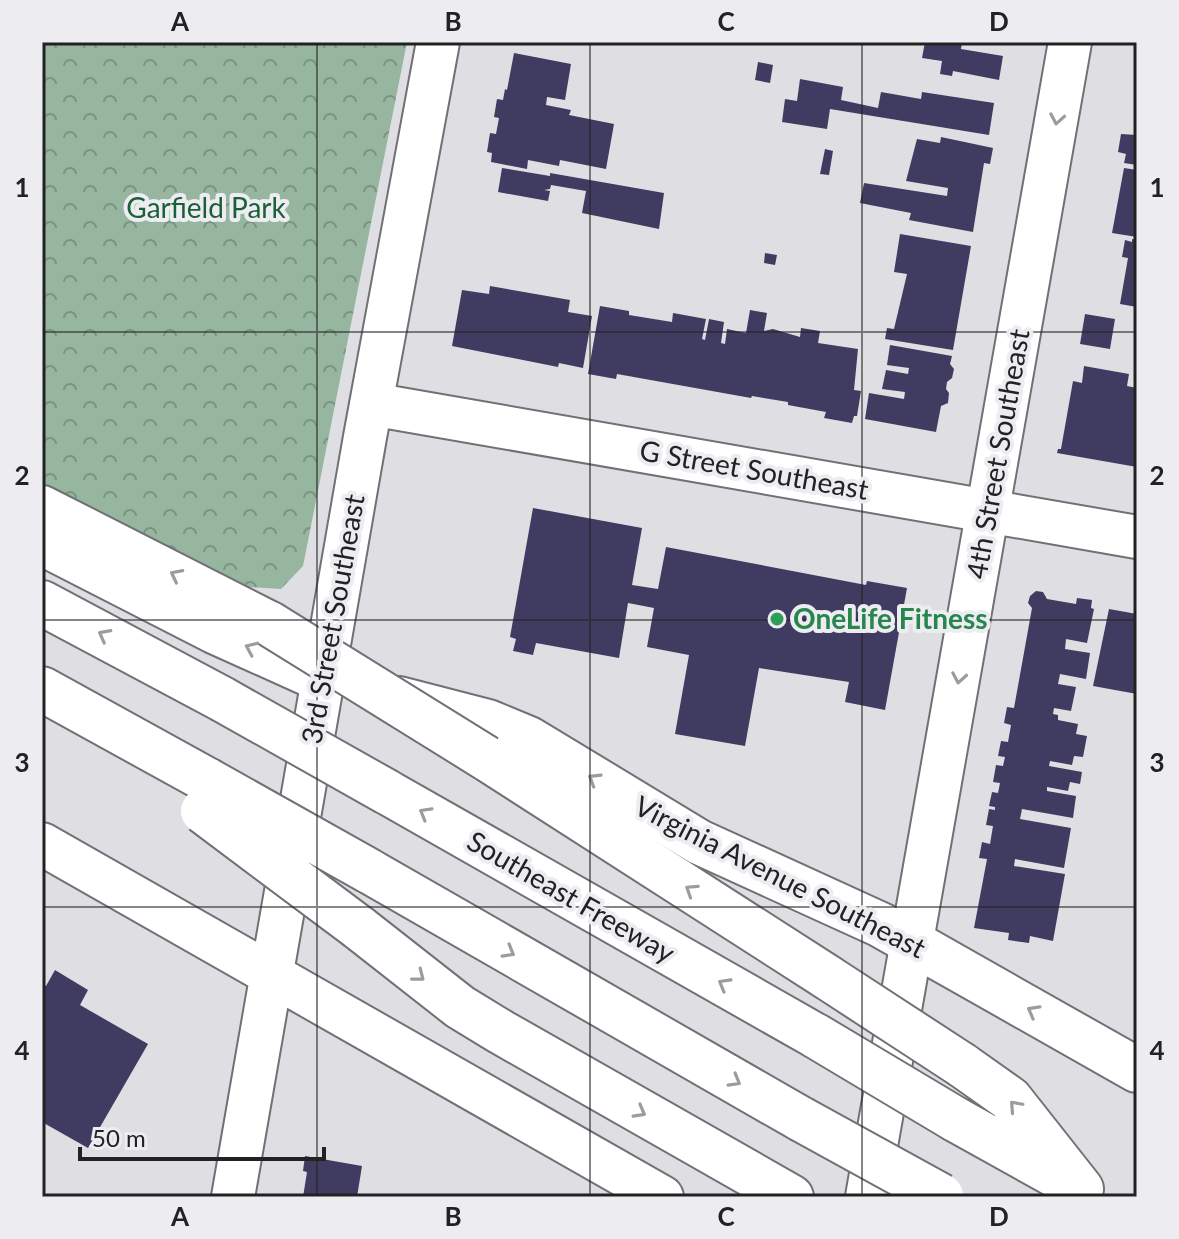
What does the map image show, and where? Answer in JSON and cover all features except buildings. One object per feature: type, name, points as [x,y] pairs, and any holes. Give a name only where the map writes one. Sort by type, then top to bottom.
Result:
[{"type":"main road","points":[[42,508],[270,624],[486,758],[962,1065],[1010,1099],[1088,1193]]},
{"type":"main road","name":"Virginia Avenue Southeast","points":[[42,543],[214,631],[323,680],[488,722],[529,739],[699,842],[848,909],[912,942],[1137,1070]]},
{"type":"main road","name":"Southeast Freeway","points":[[42,603],[387,792],[1088,1193]]},
{"type":"main road","points":[[57,697],[205,796],[358,927],[423,979],[487,1023],[550,1062],[791,1197]]},
{"type":"main road","points":[[205,796],[369,871],[801,1119],[942,1196]]},
{"type":"street","name":"3rd Street Southeast","points":[[233,1197],[371,404],[438,42]]},
{"type":"street","name":"4th Street Southeast","points":[[867,1197],[1070,42]]},
{"type":"street","name":"G Street Southeast","points":[[371,404],[1137,537]]},
{"type":"street","points":[[42,844],[662,1197]]},
{"type":"green space","name":"Garfield Park","points":[[42,42],[407,42],[303,566],[281,589],[249,587],[42,488]]},
{"type":"place","name":"OneLife Fitness","points":[[777,619]]}]
